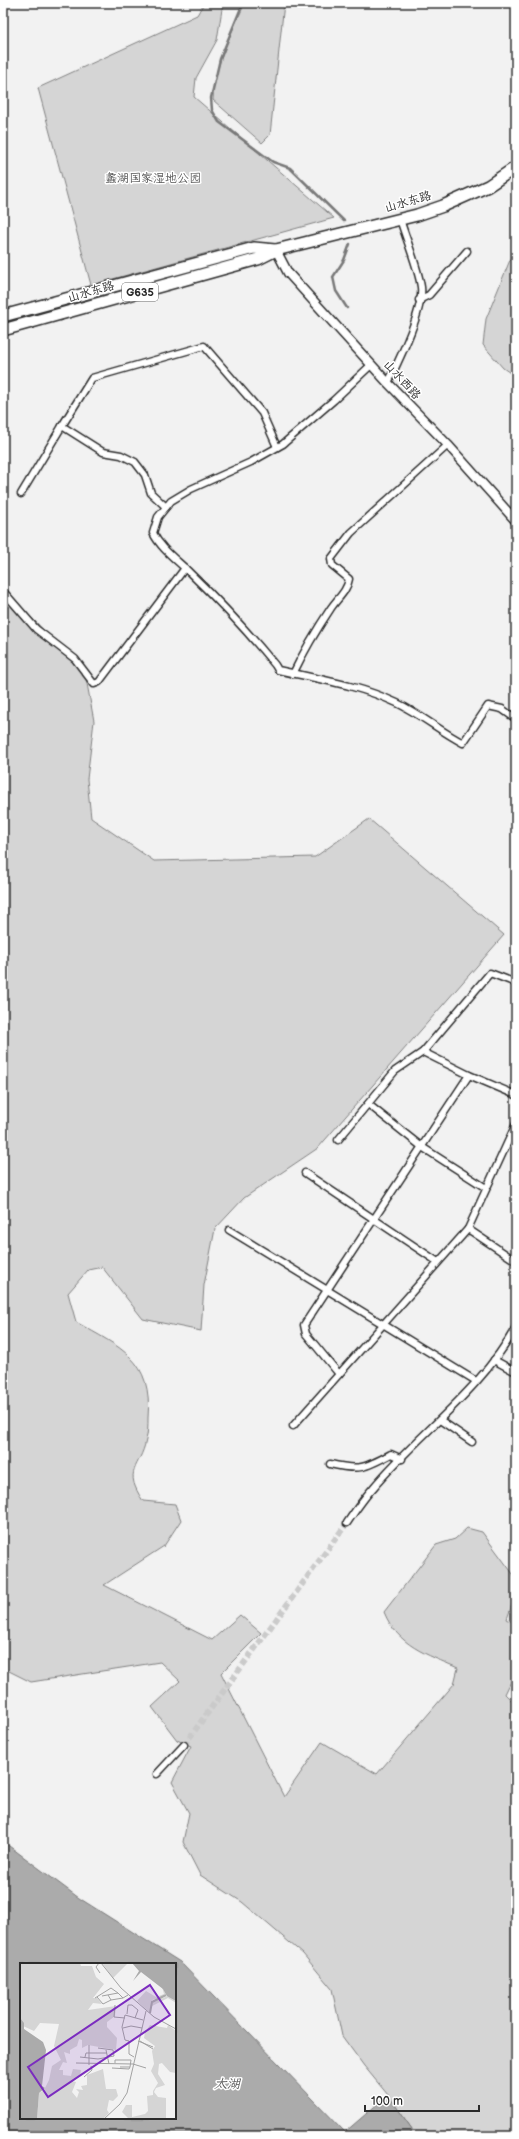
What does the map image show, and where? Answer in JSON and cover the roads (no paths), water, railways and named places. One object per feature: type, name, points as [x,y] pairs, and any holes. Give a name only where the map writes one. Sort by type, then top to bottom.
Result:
[{"type":"highway","name":"山水东路","points":[[3,330],[258,259],[276,250],[400,219],[443,206],[488,186],[516,167]]},
{"type":"highway","name":"山水东路","points":[[3,316],[254,248],[276,250]]},
{"type":"street","points":[[388,383],[404,350],[419,300],[421,288],[400,219]]},
{"type":"street","name":"山水西路","points":[[276,250],[288,273],[388,383],[448,445],[516,522]]},
{"type":"street","points":[[419,300],[429,295],[467,251]]},
{"type":"street","points":[[21,494],[92,378],[204,346],[262,413],[277,447]]},
{"type":"street","points":[[371,364],[334,400],[277,447],[251,462],[191,489],[171,501],[158,517],[153,533],[157,542],[185,568],[251,635],[278,670],[347,685],[396,702],[422,717],[449,736],[463,743],[488,706],[502,709],[516,719]]},
{"type":"street","points":[[62,426],[103,452],[121,456],[135,462],[145,475],[151,493],[166,507]]},
{"type":"street","points":[[293,674],[306,647],[334,603],[348,588],[349,579],[332,565],[331,559],[351,533],[448,445]]},
{"type":"street","points":[[3,591],[36,629],[75,659],[94,684],[99,682],[185,568]]},
{"type":"street","points":[[338,1140],[395,1071],[423,1052],[490,973],[516,983]]},
{"type":"street","points":[[423,1052],[469,1075],[516,1095]]},
{"type":"street","points":[[339,1374],[306,1334],[304,1325],[469,1075]]},
{"type":"street","points":[[368,1104],[422,1147],[486,1188]]},
{"type":"street","points":[[293,1426],[468,1229],[516,1124]]},
{"type":"street","points":[[305,1173],[374,1221],[438,1262]]},
{"type":"street","points":[[468,1229],[516,1261]]},
{"type":"street","points":[[229,1230],[476,1381]]},
{"type":"street","points":[[347,1523],[373,1488],[476,1381],[494,1360],[516,1327]]},
{"type":"street","points":[[494,1360],[516,1372]]},
{"type":"street","points":[[440,1420],[472,1442]]},
{"type":"street","points":[[330,1464],[353,1469],[373,1464],[391,1454],[402,1459]]},
{"type":"street","points":[[158,1774],[184,1745]]},
{"type":"water","name":"太湖","points":[[3,1836],[5,1843],[79,1898],[180,1962],[345,2132],[388,2095],[412,2129],[410,2136],[3,2136]]},
{"type":"waterway","points":[[243,3],[220,59],[211,98],[212,110],[219,122],[273,162],[290,168],[344,221]]},
{"type":"waterway","points":[[347,308],[336,291],[333,277],[344,260],[350,244]]},
{"type":"tunnel","points":[[184,1745],[347,1523]]},
{"type":"park label","name":"蠡湖国家湿地公园","points":[[153,178]]}]
